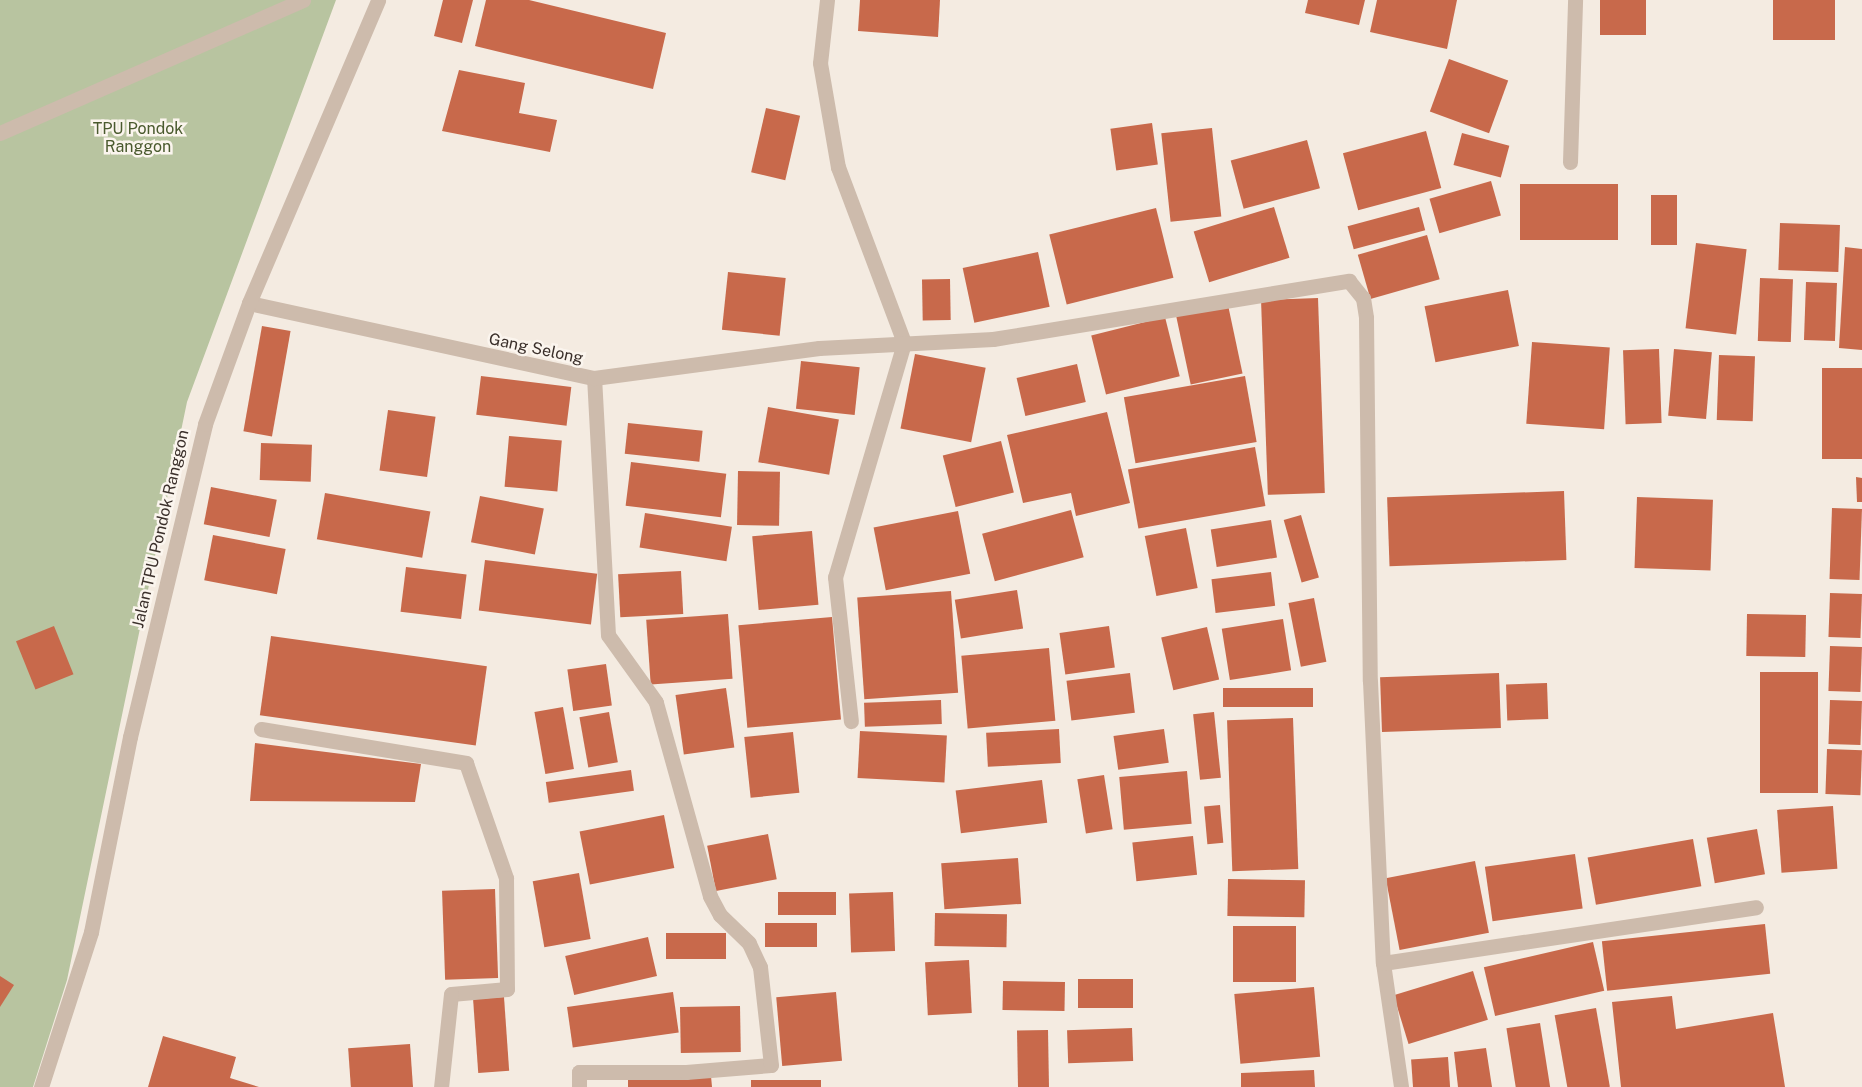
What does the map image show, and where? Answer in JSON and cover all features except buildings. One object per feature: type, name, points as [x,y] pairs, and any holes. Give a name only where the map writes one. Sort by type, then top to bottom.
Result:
[{"type":"street","points":[[0,133],[303,0]]},
{"type":"street","name":"Jalan TPU Pondok Ranggon","points":[[41,1087],[91,932],[130,737],[205,424],[249,303],[378,0]]},
{"type":"street","points":[[827,0],[820,63],[838,167],[904,343],[835,577],[851,721]]},
{"type":"street","points":[[1570,162],[1575,0]]},
{"type":"street","name":"Gang Selong","points":[[249,303],[594,378],[819,348],[993,339],[1338,280],[1357,286],[1363,298],[1369,380],[1370,681],[1383,963]]},
{"type":"street","points":[[579,1087],[579,1072],[686,1072],[771,1065],[760,967],[749,944],[720,915],[710,896],[656,702],[608,635],[594,378]]},
{"type":"street","points":[[261,729],[466,763],[506,878],[507,989],[451,994],[441,1087]]},
{"type":"street","points":[[1401,1087],[1383,963],[1756,907]]},
{"type":"green space","name":"TPU Pondok Ranggon","points":[[0,0],[336,0],[187,402],[67,980],[33,1087],[0,1087]]}]
